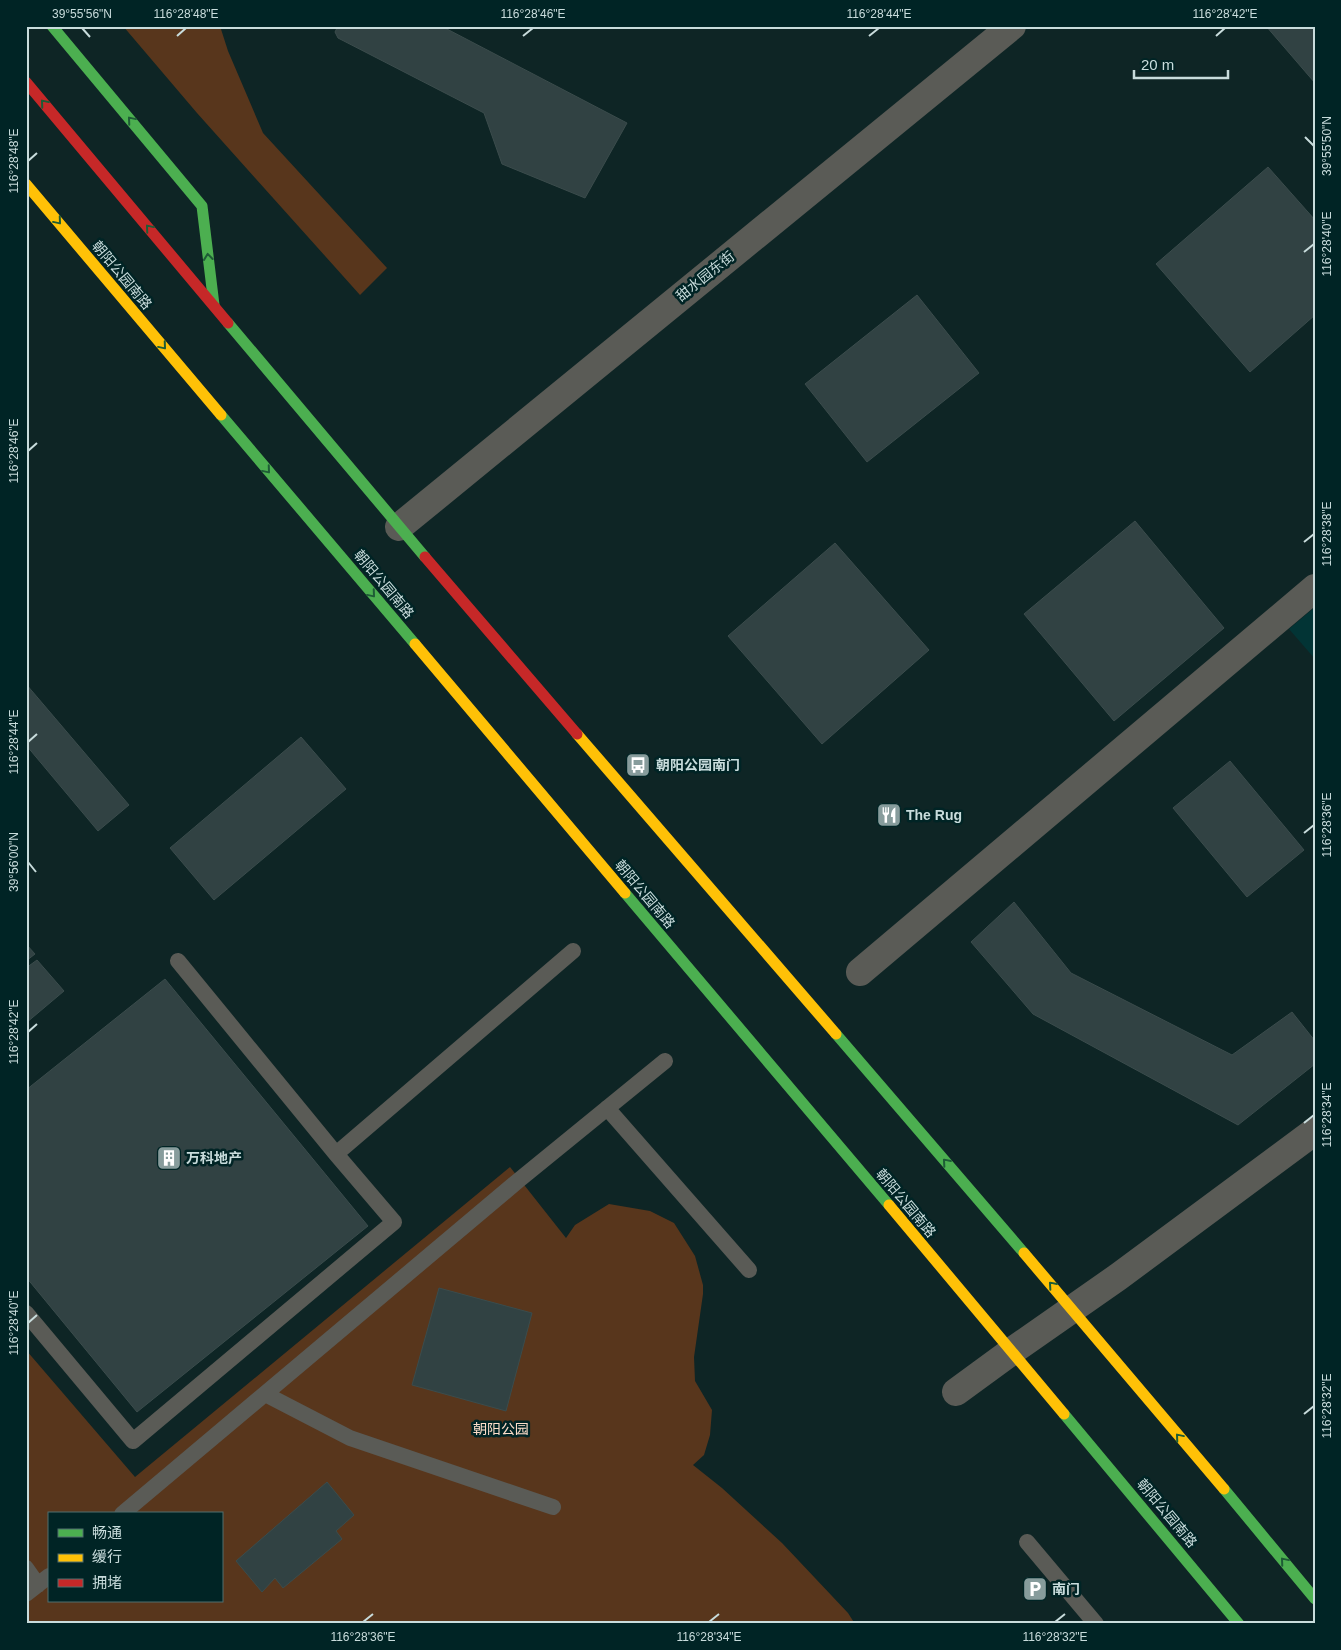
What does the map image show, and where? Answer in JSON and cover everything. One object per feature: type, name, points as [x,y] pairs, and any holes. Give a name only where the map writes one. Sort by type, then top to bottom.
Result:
[{"type":"main road","points":[[52,26],[202,206],[214,305]]},
{"type":"main road","points":[[26,82],[399,526],[1072,1308],[1315,1599]]},
{"type":"main road","name":"朝阳公园南路","points":[[26,184],[1012,1351],[1239,1624]]},
{"type":"street","name":"甜水园东街","points":[[399,526],[1012,26]]},
{"type":"street","points":[[860,972],[1315,588]]},
{"type":"street","points":[[956,1392],[1118,1277],[1315,1131]]},
{"type":"lane","points":[[336,1154],[573,951]]},
{"type":"lane","points":[[26,1313],[133,1441],[394,1222],[178,961]]},
{"type":"lane","points":[[124,1512],[519,1180],[665,1060]]},
{"type":"lane","points":[[607,1108],[749,1270]]},
{"type":"lane","points":[[265,1394],[350,1438],[553,1507]]},
{"type":"lane","points":[[1027,1542],[1096,1624]]},
{"type":"lane","points":[[26,1568],[38,1585]]},
{"type":"shaded area","points":[[1315,607],[1315,659],[1289,629]]},
{"type":"green space","points":[[123,26],[220,26],[228,51],[263,133],[387,268],[360,295],[197,113]]},
{"type":"green space","name":"朝阳公园","points":[[510,1167],[566,1238],[575,1225],[609,1204],[650,1211],[674,1223],[695,1256],[703,1285],[694,1357],[695,1381],[712,1410],[710,1435],[704,1455],[693,1465],[722,1488],[782,1543],[848,1613],[855,1624],[26,1624],[26,1350],[135,1477]]},
{"type":"building","points":[[338,26],[445,26],[445,28],[627,123],[585,198],[502,164],[484,113],[338,38],[335,32]]},
{"type":"building","points":[[1266,26],[1315,26],[1315,83]]},
{"type":"building","points":[[1268,167],[1315,220],[1315,315],[1250,372],[1156,264]]},
{"type":"building","points":[[917,295],[979,373],[867,462],[805,384]]},
{"type":"building","points":[[1135,521],[1224,628],[1114,721],[1024,614]]},
{"type":"building","points":[[835,543],[929,650],[822,744],[728,636]]},
{"type":"building","points":[[26,684],[129,805],[98,831],[26,745]]},
{"type":"building","points":[[301,737],[346,789],[214,900],[170,848]]},
{"type":"building","points":[[1230,761],[1304,850],[1247,897],[1173,808]]},
{"type":"building","points":[[1014,902],[1071,973],[1232,1055],[1292,1012],[1315,1041],[1315,1064],[1238,1125],[1033,1014],[971,942]]},
{"type":"building","points":[[26,944],[35,954],[26,961]]},
{"type":"building","points":[[37,960],[64,991],[26,1023],[26,968]]},
{"type":"building","name":"万科地产","points":[[165,979],[368,1226],[137,1412],[26,1277],[26,1090]]},
{"type":"building","points":[[439,1288],[532,1313],[506,1411],[412,1385]]},
{"type":"building","points":[[327,1482],[354,1515],[336,1531],[342,1539],[283,1588],[275,1578],[262,1592],[236,1561]]},
{"type":"traffic: fast","points":[[52,26],[202,206],[214,305]]},
{"type":"traffic: fast","points":[[228,323],[425,557]]},
{"type":"traffic: fast","points":[[221,415],[415,644]]},
{"type":"traffic: fast","points":[[625,893],[889,1205]]},
{"type":"traffic: fast","points":[[836,1034],[1024,1253]]},
{"type":"traffic: fast","points":[[1064,1414],[1239,1624]]},
{"type":"traffic: fast","points":[[1224,1489],[1315,1599]]},
{"type":"traffic: slow","points":[[26,184],[221,415]]},
{"type":"traffic: slow","points":[[415,644],[625,893]]},
{"type":"traffic: slow","points":[[577,734],[836,1034]]},
{"type":"traffic: slow","points":[[889,1205],[1064,1414]]},
{"type":"traffic: slow","points":[[1024,1253],[1224,1489]]},
{"type":"traffic: jam","points":[[26,82],[228,323]]},
{"type":"traffic: jam","points":[[425,557],[577,734]]},
{"type":"place","name":"朝阳公园南门","points":[[638,765]]},
{"type":"place","name":"The Rug","points":[[889,815]]},
{"type":"place","name":"万科地产","points":[[169,1158]]},
{"type":"place","name":"南门","points":[[1035,1589]]}]
